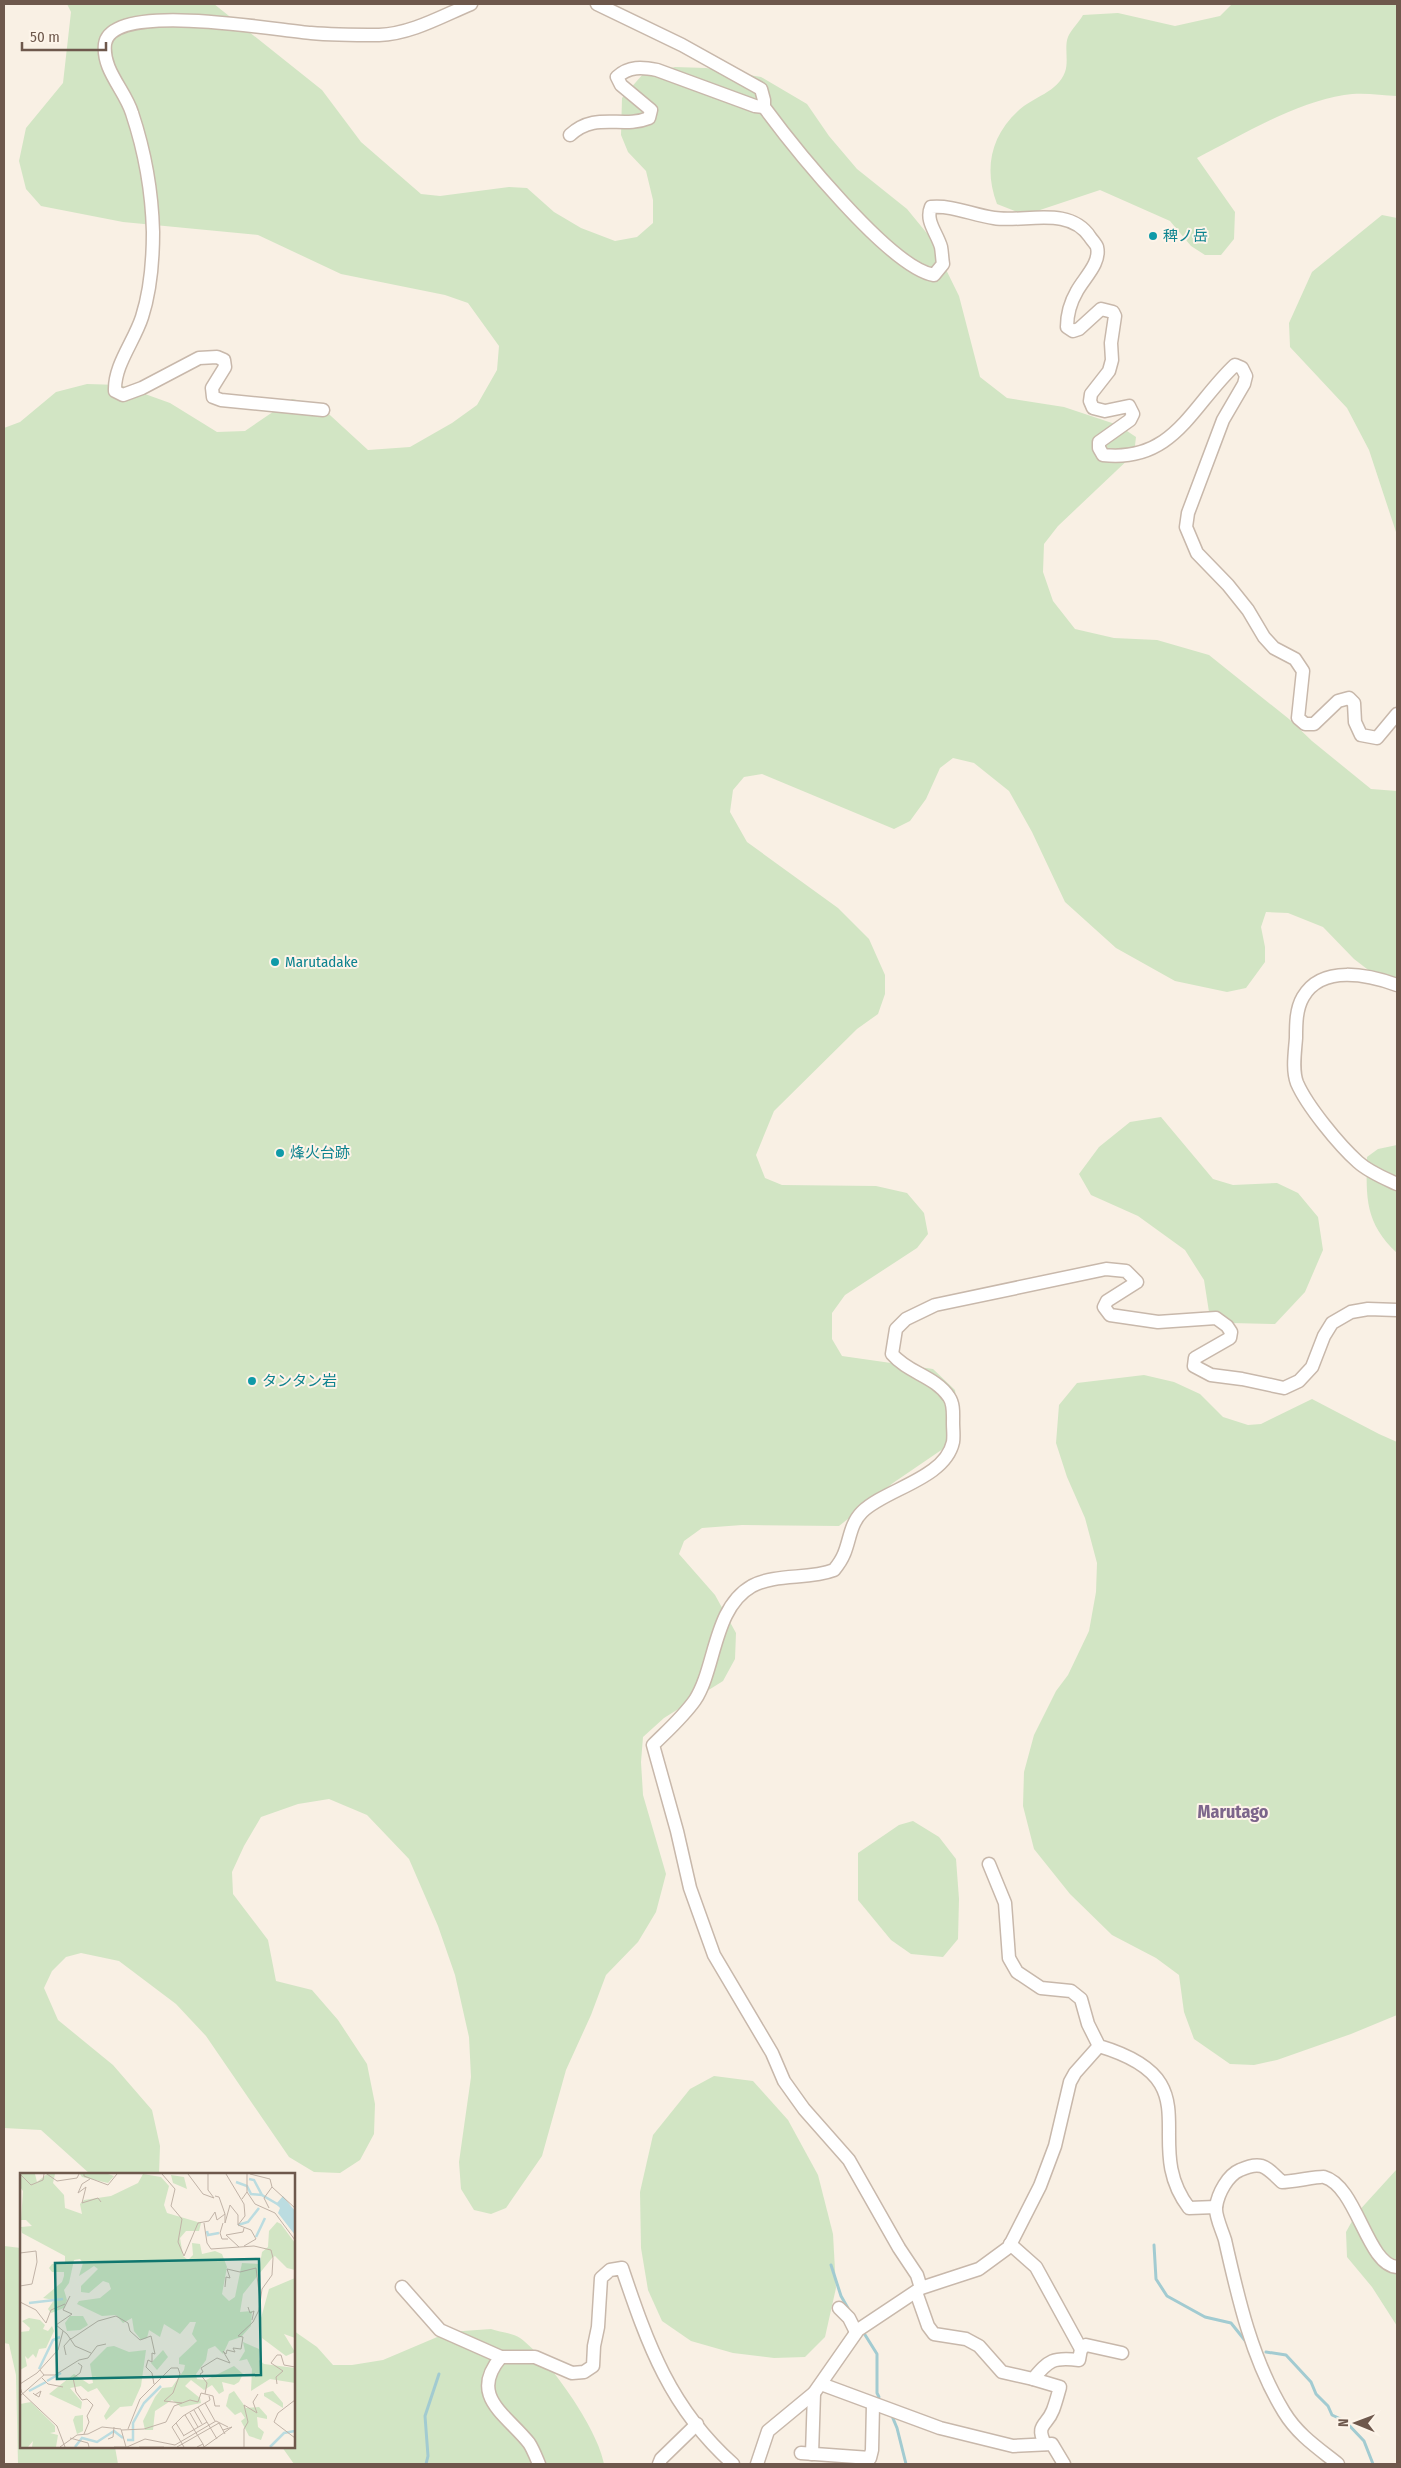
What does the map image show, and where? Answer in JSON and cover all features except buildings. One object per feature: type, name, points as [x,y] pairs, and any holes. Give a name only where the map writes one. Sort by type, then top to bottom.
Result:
[{"type":"street","points":[[324,410],[221,400],[213,397],[212,388],[225,367],[224,360],[217,356],[199,358],[142,388],[123,395],[116,391],[115,378],[142,319],[152,284],[152,232],[150,192],[143,152],[132,111],[108,65],[105,44],[108,34],[123,19],[139,14],[205,15],[311,34],[381,35],[420,26],[471,4]]},
{"type":"street","points":[[597,4],[746,79],[761,89],[764,107],[793,147],[855,215],[911,266],[924,273],[934,275],[943,264],[941,246],[928,213],[931,207],[947,206],[971,214],[996,219],[1034,216],[1055,218],[1071,223],[1087,232],[1097,247],[1096,262],[1076,292],[1068,313],[1067,327],[1073,331],[1079,329],[1101,309],[1114,312],[1116,316],[1109,371],[1091,394],[1090,400],[1093,408],[1104,411],[1129,406],[1133,414],[1130,420],[1099,442],[1099,448],[1103,455],[1125,456],[1168,439],[1182,428],[1219,380],[1235,365],[1242,368],[1246,376],[1244,384],[1223,420],[1188,513],[1186,527],[1196,553],[1228,585],[1248,610],[1264,637],[1274,648],[1296,660],[1303,671],[1298,718],[1305,724],[1314,724],[1338,701],[1349,698],[1354,703],[1355,722],[1361,735],[1378,738],[1397,714]]},
{"type":"street","points":[[570,135],[580,126],[602,120],[642,121],[650,118],[651,110],[621,84],[617,77],[624,70],[643,67],[657,70],[747,103],[764,107]]},
{"type":"street","points":[[1397,985],[1358,974],[1335,976],[1319,981],[1310,988],[1302,997],[1297,1016],[1295,1065],[1297,1082],[1317,1115],[1358,1162],[1376,1174],[1397,1184]]},
{"type":"street","points":[[1045,2444],[1040,2436],[1041,2426],[1052,2412],[1060,2387],[1002,2372],[979,2346],[966,2339],[934,2334],[928,2326],[918,2290],[917,2275],[899,2248],[849,2160],[804,2109],[784,2081],[772,2053],[719,1964],[690,1888],[653,1745],[695,1700],[703,1684],[716,1640],[732,1607],[739,1598],[752,1586],[773,1580],[821,1575],[834,1570],[844,1554],[851,1530],[860,1514],[874,1501],[911,1484],[933,1470],[947,1455],[953,1442],[951,1399],[940,1385],[899,1362],[892,1354],[896,1329],[906,1319],[935,1305],[995,1291],[1106,1269],[1126,1271],[1137,1282],[1106,1301],[1104,1307],[1110,1315],[1158,1322],[1216,1318],[1226,1324],[1231,1332],[1230,1338],[1201,1352],[1194,1358],[1194,1366],[1211,1375],[1284,1388],[1298,1381],[1312,1367],[1324,1336],[1332,1323],[1351,1312],[1368,1309],[1397,1310]]},
{"type":"street","points":[[989,1864],[1004,1903],[1009,1958],[1017,1972],[1041,1988],[1070,1990],[1080,1999],[1088,2024],[1100,2046],[1118,2052],[1146,2068],[1162,2084],[1169,2104],[1171,2175],[1178,2195],[1188,2208],[1216,2207]]},
{"type":"street","points":[[757,2464],[768,2431],[817,2388],[859,2330],[918,2290],[979,2269],[1010,2244],[1040,2186],[1056,2146],[1070,2082],[1075,2073],[1100,2046]]},
{"type":"street","points":[[1338,2464],[1303,2437],[1284,2412],[1268,2381],[1243,2316],[1216,2207],[1226,2181],[1237,2171],[1254,2164],[1264,2166],[1282,2182],[1299,2182],[1322,2176],[1332,2181],[1346,2197],[1379,2255],[1394,2267],[1397,2267]]},
{"type":"street","points":[[1010,2244],[1036,2267],[1081,2349],[1079,2360],[1059,2358],[1045,2364],[1033,2380]]},
{"type":"street","points":[[402,2286],[440,2330],[501,2356],[536,2357],[572,2374],[584,2372],[593,2366],[601,2278],[610,2270],[622,2268],[654,2358],[669,2388],[714,2447],[733,2464]]},
{"type":"street","points":[[839,2308],[859,2330]]},
{"type":"street","points":[[1081,2349],[1086,2345],[1122,2353]]},
{"type":"street","points":[[501,2356],[494,2365],[487,2382],[489,2397],[530,2444],[540,2464]]},
{"type":"street","points":[[817,2388],[940,2428],[1013,2446],[1052,2444],[1058,2461]]},
{"type":"street","points":[[817,2388],[807,2454],[875,2458],[872,2450],[873,2405]]},
{"type":"street","points":[[659,2464],[661,2459],[697,2424]]},
{"type":"green space","points":[[67,4],[214,4],[322,90],[361,142],[421,194],[440,196],[509,187],[527,188],[554,212],[581,228],[615,241],[637,237],[653,223],[653,200],[646,171],[628,152],[621,135],[622,98],[643,74],[675,67],[706,68],[761,77],[807,104],[829,136],[857,169],[907,209],[930,237],[959,296],[980,377],[1007,398],[1064,407],[1118,425],[1136,437],[1134,454],[1058,526],[1044,544],[1043,572],[1053,601],[1075,629],[1114,638],[1157,640],[1209,655],[1289,719],[1312,741],[1371,789],[1397,791],[1397,992],[1354,959],[1323,927],[1288,913],[1266,912],[1261,927],[1265,947],[1265,962],[1246,988],[1227,992],[1175,981],[1116,948],[1065,902],[1032,832],[1009,791],[974,763],[953,758],[940,768],[926,799],[910,821],[894,829],[762,774],[744,777],[733,790],[730,812],[747,842],[838,908],[869,939],[885,975],[885,994],[878,1014],[857,1029],[774,1111],[756,1155],[765,1178],[782,1185],[876,1186],[907,1193],[924,1213],[928,1234],[917,1248],[845,1295],[832,1313],[832,1339],[842,1356],[933,1369],[955,1390],[960,1426],[956,1440],[893,1483],[839,1526],[742,1525],[702,1528],[684,1541],[679,1554],[715,1595],[736,1633],[735,1659],[723,1681],[664,1718],[643,1737],[641,1762],[643,1795],[666,1874],[656,1912],[638,1942],[606,1975],[591,2015],[566,2070],[542,2156],[506,2208],[491,2214],[474,2210],[461,2189],[459,2162],[471,2077],[469,2037],[455,1975],[438,1926],[409,1859],[367,1815],[329,1799],[298,1804],[261,1817],[244,1846],[232,1872],[233,1894],[268,1940],[276,1981],[312,1990],[338,2020],[367,2064],[375,2104],[374,2134],[360,2160],[340,2173],[314,2172],[289,2157],[206,2036],[176,2004],[119,1961],[81,1953],[66,1957],[52,1971],[44,1988],[58,2020],[113,2065],[152,2110],[160,2146],[159,2173],[89,2173],[41,2130],[4,2128],[4,428],[20,422],[56,392],[87,384],[120,385],[170,403],[217,432],[245,431],[292,399],[319,405],[368,450],[410,447],[452,423],[477,405],[497,370],[499,346],[468,303],[445,295],[341,274],[258,235],[123,222],[41,206],[26,189],[19,161],[26,128],[63,83],[71,12]]},
{"type":"green space","points":[[1232,4],[1397,4],[1397,96],[1357,94],[1325,99],[1287,112],[1197,158],[1235,212],[1234,239],[1221,255],[1205,255],[1191,246],[1170,221],[1100,190],[1025,215],[997,204],[991,179],[992,154],[996,142],[1009,120],[1019,110],[1057,85],[1062,79],[1067,63],[1066,45],[1068,37],[1083,15],[1118,13],[1175,26],[1220,16]]},
{"type":"green space","points":[[1382,215],[1397,218],[1397,535],[1369,450],[1347,408],[1290,347],[1289,323],[1312,272]]},
{"type":"green space","points":[[1161,1117],[1213,1179],[1233,1185],[1277,1183],[1298,1193],[1318,1217],[1323,1250],[1305,1292],[1275,1324],[1231,1323],[1209,1312],[1204,1280],[1185,1250],[1138,1216],[1091,1195],[1079,1174],[1099,1147],[1130,1122]]},
{"type":"green space","points":[[1397,1145],[1397,1253],[1386,1242],[1373,1220],[1368,1197],[1367,1157],[1378,1149]]},
{"type":"green space","points":[[1144,1375],[1174,1382],[1200,1394],[1223,1417],[1248,1425],[1261,1424],[1312,1399],[1397,1442],[1397,2015],[1351,2034],[1277,2060],[1254,2065],[1230,2064],[1194,2039],[1184,2012],[1179,1975],[1156,1958],[1112,1935],[1070,1894],[1034,1849],[1023,1806],[1024,1772],[1034,1735],[1056,1691],[1068,1675],[1089,1631],[1096,1592],[1097,1563],[1085,1518],[1067,1477],[1056,1443],[1059,1405],[1077,1383]]},
{"type":"green space","points":[[913,1821],[939,1837],[956,1859],[959,1899],[958,1939],[943,1957],[911,1954],[891,1940],[858,1900],[858,1853],[899,1825]]},
{"type":"green space","points":[[714,2076],[753,2081],[788,2120],[818,2175],[833,2234],[836,2288],[825,2337],[805,2357],[774,2358],[733,2353],[691,2341],[662,2321],[648,2290],[641,2248],[640,2192],[653,2135],[690,2089]]},
{"type":"green space","points":[[1397,2169],[1397,2326],[1372,2287],[1347,2257],[1346,2232],[1356,2214]]},
{"type":"green space","points":[[4,2246],[20,2248],[20,2448],[115,2448],[118,2464],[18,2464],[16,2375],[9,2344],[4,2343]]},
{"type":"green space","points":[[491,2329],[514,2335],[532,2348],[571,2396],[592,2432],[600,2449],[604,2464],[294,2464],[283,2448],[295,2448],[295,2332],[317,2347],[333,2365],[352,2365],[383,2360],[449,2332]]},
{"type":"waterway","points":[[1154,2245],[1156,2279],[1167,2296],[1205,2317],[1231,2323],[1247,2343]]},
{"type":"waterway","points":[[831,2265],[841,2296],[849,2310]]},
{"type":"waterway","points":[[862,2330],[877,2354],[877,2393],[879,2397]]},
{"type":"waterway","points":[[1266,2352],[1286,2355],[1311,2382],[1316,2394],[1328,2406],[1332,2415],[1345,2421],[1364,2441],[1373,2464]]},
{"type":"waterway","points":[[426,2464],[428,2456],[425,2416],[439,2374]]},
{"type":"waterway","points":[[892,2416],[906,2464]]},
{"type":"place","name":"稗ノ岳","points":[[1153,236]]},
{"type":"place","name":"Marutadake","points":[[275,962]]},
{"type":"place","name":"烽火台跡","points":[[280,1153]]},
{"type":"place","name":"タンタン岩","points":[[252,1381]]},
{"type":"district","name":"Marutago","points":[[1233,1812]]}]
